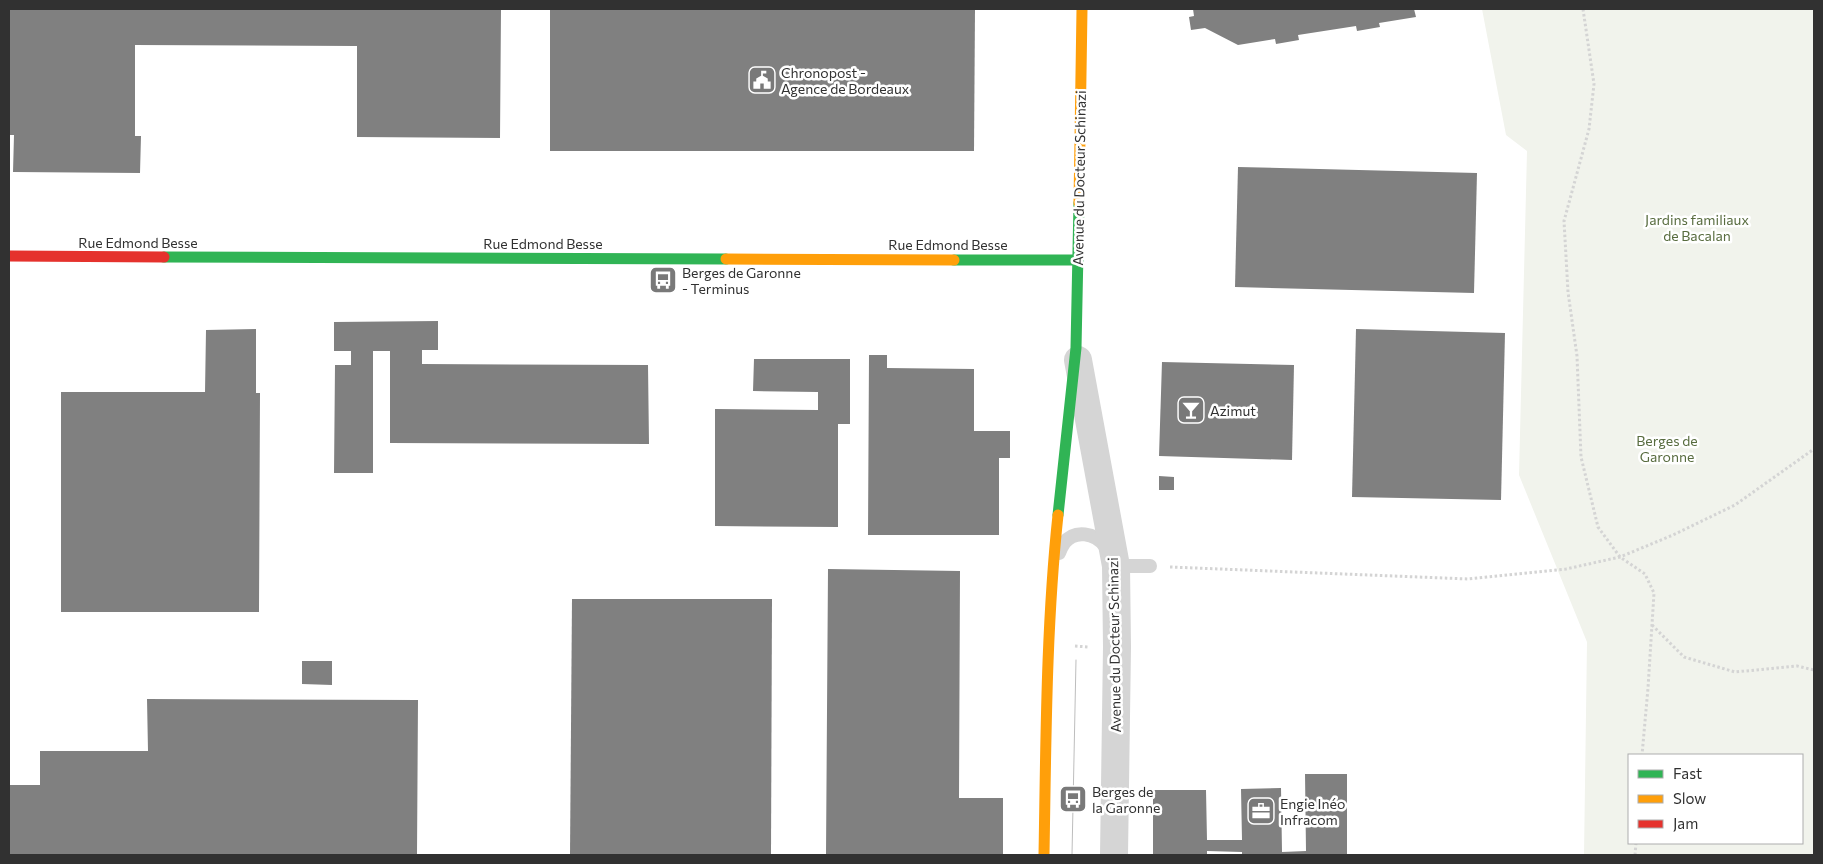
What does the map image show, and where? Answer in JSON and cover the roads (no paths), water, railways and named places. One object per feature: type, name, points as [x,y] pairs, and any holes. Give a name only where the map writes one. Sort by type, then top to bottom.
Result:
[{"type":"street","name":"Avenue du Docteur Schinazi","points":[[1044,855],[1048,646],[1053,565],[1076,348],[1082,9]]},
{"type":"street","name":"Rue Edmond Besse","points":[[9,256],[1078,260]]},
{"type":"street","name":"Avenue du Docteur Schinazi","points":[[1076,348],[1116,566],[1117,647],[1114,855]]},
{"type":"lane","points":[[1053,565],[1064,543],[1074,535],[1085,534],[1096,537],[1105,546],[1116,566],[1150,566]]},
{"type":"tram line","points":[[1072,855],[1076,660]]},
{"type":"place","name":"Chronopost - Agence de Bordeaux","points":[[762,80]]},
{"type":"place","name":"Berges de Garonne - Terminus","points":[[663,280]]},
{"type":"place","name":"Azimut","points":[[1191,410]]},
{"type":"place","name":"Berges de la Garonne","points":[[1073,799]]},
{"type":"place","name":"Engie Inéo Infracom","points":[[1261,811]]},
{"type":"park label","name":"Jardins familiaux de Bacalan","points":[[1697,227]]},
{"type":"park label","name":"Berges de Garonne","points":[[1667,448]]}]
